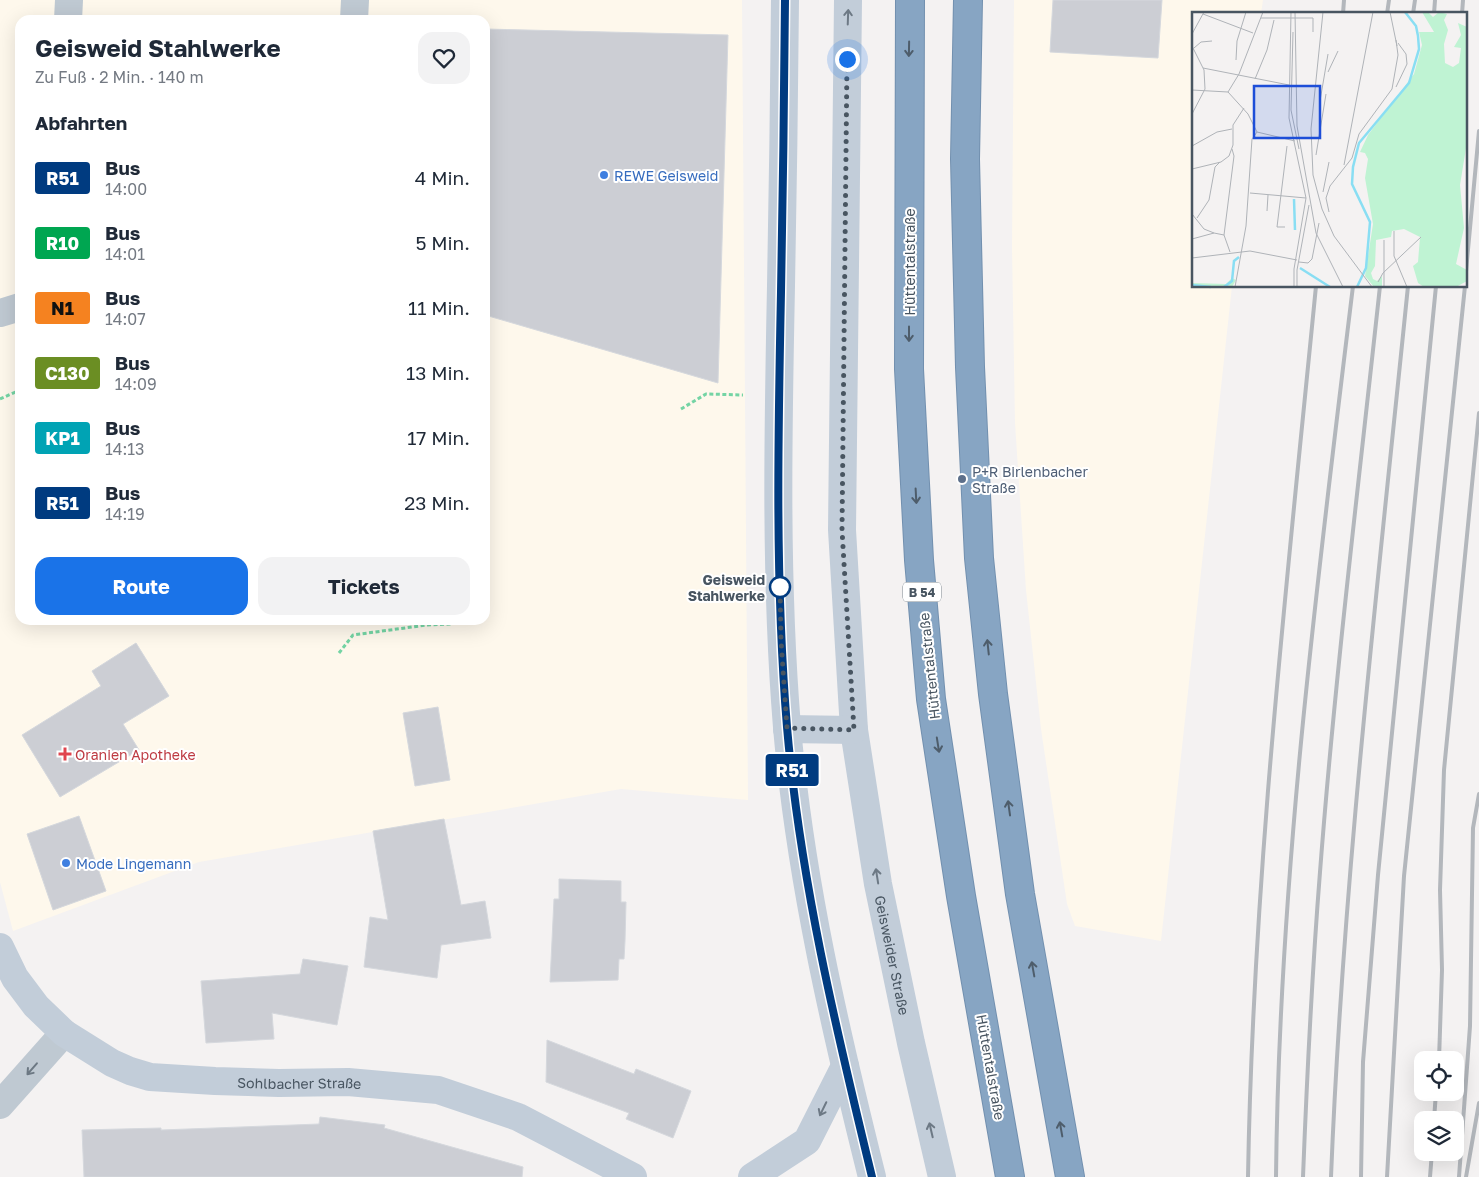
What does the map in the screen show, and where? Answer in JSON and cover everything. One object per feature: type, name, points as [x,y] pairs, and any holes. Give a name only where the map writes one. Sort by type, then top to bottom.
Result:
[{"type":"highway","name":"Hüttentalstraße","points":[[910,0],[909,369],[919,560],[931,699],[961,896],[1010,1177]]},
{"type":"highway","points":[[968,0],[965,159],[970,367],[979,558],[993,694],[1020,894],[1070,1177]]},
{"type":"main road","points":[[785,0],[778,530],[781,640],[787,728],[800,836],[824,970],[872,1177]]},
{"type":"main road","name":"Geisweider Straße","points":[[848,0],[842,530],[854,730],[878,884],[911,1044],[942,1177]]},
{"type":"main road","points":[[787,728],[854,730]]},
{"type":"main road","name":"Sohlbacher Straße","points":[[0,947],[15,978],[36,1006],[64,1033],[112,1063],[130,1071],[150,1076],[261,1083],[348,1082],[438,1090],[518,1117],[633,1177]]},
{"type":"main road","points":[[752,1177],[807,1141],[845,1066]]},
{"type":"street","points":[[68,15],[69,0]]},
{"type":"street","points":[[354,15],[355,0]]},
{"type":"street","points":[[0,313],[15,308]]},
{"type":"street","points":[[0,1105],[64,1033]]},
{"type":"path","points":[[0,399],[15,392]]},
{"type":"path","points":[[681,410],[706,394],[732,395]]},
{"type":"path","points":[[339,653],[353,636],[426,625]]},
{"type":"shaded area","points":[[0,0],[742,0],[748,800],[621,789],[199,862],[13,931],[0,882]]},
{"type":"shaded area","points":[[1014,0],[1263,0],[1261,12],[1192,12],[1192,288],[1232,288],[1161,941],[1075,926],[1067,904],[1041,729],[1026,590],[1015,423],[1012,248]]},
{"type":"building","points":[[1053,0],[1162,0],[1158,58],[1050,52]]},
{"type":"building","name":"REWE Geisweid","points":[[490,29],[728,35],[718,383],[490,316]]},
{"type":"building","points":[[136,643],[169,696],[123,724],[139,750],[60,797],[22,735],[101,686],[92,671]]},
{"type":"building","points":[[438,707],[450,780],[415,786],[403,713]]},
{"type":"building","name":"Mode Lingemann","points":[[79,816],[106,891],[53,910],[27,834]]},
{"type":"building","points":[[444,819],[461,905],[485,901],[491,938],[441,945],[437,978],[364,967],[370,917],[388,920],[373,831]]},
{"type":"building","points":[[559,879],[621,881],[621,902],[626,902],[625,941],[624,959],[619,959],[618,980],[550,982],[554,899],[559,899]]},
{"type":"building","points":[[303,959],[348,966],[337,1025],[272,1013],[274,1039],[206,1043],[201,981],[300,974]]},
{"type":"building","points":[[547,1040],[634,1074],[636,1069],[691,1091],[673,1138],[626,1119],[629,1113],[546,1082]]},
{"type":"building","points":[[320,1117],[385,1125],[384,1128],[523,1167],[522,1177],[84,1177],[82,1130],[161,1128],[161,1130],[319,1124]]},
{"type":"railway","points":[[1343,12],[1344,0]]},
{"type":"railway","points":[[1387,12],[1389,0]]},
{"type":"railway","points":[[1413,12],[1415,0]]},
{"type":"railway","points":[[1434,12],[1435,0]]},
{"type":"railway","points":[[1462,12],[1463,0]]},
{"type":"railway","points":[[1466,271],[1479,131]]},
{"type":"railway","points":[[1248,1177],[1251,1065],[1264,842],[1283,619],[1316,288]]},
{"type":"railway","points":[[1276,1177],[1284,954],[1292,842],[1326,508],[1353,288]]},
{"type":"railway","points":[[1303,1177],[1312,986],[1326,799],[1380,288]]},
{"type":"railway","points":[[1331,1177],[1344,954],[1353,842],[1408,288]]},
{"type":"railway","points":[[1361,1177],[1363,1062],[1378,875],[1436,288]]},
{"type":"railway","points":[[1387,1177],[1404,876],[1465,288]]},
{"type":"railway","points":[[1439,1051],[1442,970],[1440,890],[1444,770],[1479,413]]},
{"type":"railway","points":[[1459,1177],[1470,1026],[1473,828],[1479,794]]},
{"type":"railway","points":[[1435,1101],[1435,1111]]},
{"type":"railway","points":[[1466,1177],[1479,1103]]},
{"type":"railway","points":[[1430,1177],[1431,1161]]},
{"type":"bus line","name":"R51","points":[[785,0],[778,530],[781,640],[787,728],[800,836],[824,970],[856,1116],[872,1177]]},
{"type":"place","name":"REWE Geisweid","points":[[604,175]]},
{"type":"place","name":"P+R Birlenbacher Straße","points":[[962,479]]},
{"type":"place","name":"Geisweid Stahlwerke","points":[[780,587]]},
{"type":"place","name":"Oranien Apotheke","points":[[65,754]]},
{"type":"place","name":"Mode Lingemann","points":[[66,863]]},
{"type":"route","points":[[780,587],[780,585],[781,640],[787,728],[854,730],[842,530],[847,59]]}]
